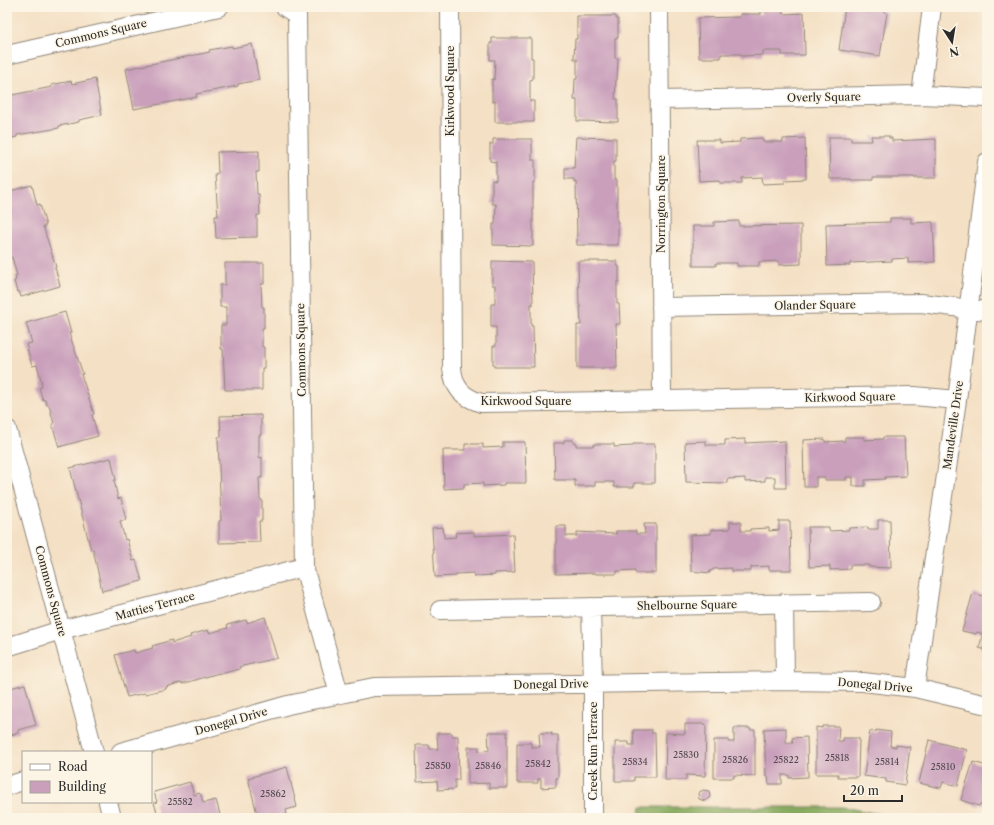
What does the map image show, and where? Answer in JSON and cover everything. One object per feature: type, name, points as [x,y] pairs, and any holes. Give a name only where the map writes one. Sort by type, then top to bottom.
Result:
[{"type":"street","name":"Commons Square","points":[[7,55],[219,7]]},
{"type":"street","name":"Commons Square","points":[[285,7],[296,16],[304,567],[339,694]]},
{"type":"street","name":"Kirkwood Square","points":[[450,7],[452,368],[453,378],[459,390],[469,399],[481,403],[914,396],[957,400]]},
{"type":"street","name":"Norrington Square","points":[[659,7],[662,400]]},
{"type":"street","points":[[921,95],[932,7]]},
{"type":"street","name":"Overly Square","points":[[660,100],[921,95],[987,98]]},
{"type":"street","name":"Mandeville Drive","points":[[915,688],[957,400],[987,162]]},
{"type":"street","name":"Olander Square","points":[[661,307],[921,303],[987,311]]},
{"type":"street","name":"Commons Square","points":[[7,430],[94,751]]},
{"type":"street","name":"Matties Terrace","points":[[7,647],[61,630],[304,567]]},
{"type":"street","name":"Shelbourne Square","points":[[440,610],[871,602]]},
{"type":"street","points":[[784,604],[785,681]]},
{"type":"street","points":[[591,607],[593,684]]},
{"type":"street","name":"Donegal Drive","points":[[125,751],[288,705],[374,687],[785,681],[863,682],[915,688],[987,705]]},
{"type":"street","name":"Creek Run Terrace","points":[[593,684],[593,818]]},
{"type":"street","points":[[7,786],[22,781]]},
{"type":"street","points":[[108,803],[112,818]]},
{"type":"green space","points":[[641,807],[842,807],[903,818],[639,818]]},
{"type":"building","points":[[845,7],[885,7],[884,12],[887,13],[880,56],[839,50]]},
{"type":"building","points":[[783,10],[783,14],[804,13],[805,55],[782,55],[782,51],[763,51],[763,55],[742,56],[741,54],[721,54],[721,58],[699,58],[698,18],[740,17],[740,14],[761,14],[761,11]]},
{"type":"building","points":[[577,16],[616,16],[616,19],[618,19],[618,38],[615,38],[615,58],[618,58],[615,99],[618,99],[618,122],[577,121],[577,100],[574,100],[575,79],[577,79],[577,59],[574,59],[575,39],[577,39]]},
{"type":"building","points":[[492,38],[531,38],[533,79],[530,80],[530,101],[534,101],[534,122],[495,122],[495,101],[492,102],[492,79],[494,80],[495,60],[490,60],[490,43],[492,43]]},
{"type":"building","points":[[252,44],[259,80],[238,84],[238,86],[196,94],[197,97],[134,109],[126,69],[210,52],[209,50]]},
{"type":"building","points":[[95,79],[102,115],[59,126],[59,128],[17,135],[17,137],[7,139],[7,96],[52,87],[51,85],[71,81],[72,84]]},
{"type":"building","points":[[871,136],[889,136],[889,138],[892,138],[892,141],[936,139],[936,178],[873,177],[873,180],[830,179],[829,137],[851,137],[851,141],[872,141]]},
{"type":"building","points":[[576,137],[616,138],[614,180],[617,180],[618,245],[577,245],[576,181],[574,182],[574,179],[565,179],[565,168],[574,168]]},
{"type":"building","points":[[762,138],[763,142],[783,142],[783,139],[805,138],[806,179],[785,180],[785,183],[763,184],[762,177],[742,178],[742,183],[720,183],[720,180],[699,181],[697,140],[720,140],[720,143],[740,142],[740,139]]},
{"type":"building","points":[[493,139],[532,139],[532,160],[535,160],[535,182],[533,182],[533,246],[493,245],[493,224],[495,224],[496,204],[492,204],[492,180],[496,181],[496,162],[490,161],[490,144],[493,144]]},
{"type":"building","points":[[259,151],[259,172],[256,172],[260,215],[257,215],[257,237],[216,238],[215,216],[218,216],[215,174],[218,173],[217,152]]},
{"type":"building","points":[[32,185],[37,205],[40,204],[46,226],[43,226],[56,267],[60,286],[21,297],[19,291],[17,292],[14,281],[16,280],[15,276],[17,276],[12,257],[10,258],[7,254],[7,192]]},
{"type":"building","points":[[890,218],[911,218],[911,223],[933,222],[935,262],[908,263],[908,258],[892,259],[892,261],[850,263],[850,265],[827,266],[826,224],[890,222]]},
{"type":"building","points":[[739,221],[739,226],[801,225],[801,264],[779,265],[779,261],[759,262],[759,266],[737,266],[737,263],[716,263],[716,266],[693,266],[693,226],[714,226],[714,222]]},
{"type":"building","points":[[492,261],[532,262],[533,305],[531,304],[531,326],[533,326],[534,367],[494,367],[493,346],[496,346],[496,327],[491,327],[491,304],[495,304],[495,285],[492,285]]},
{"type":"building","points":[[578,261],[617,261],[617,266],[619,266],[617,304],[619,304],[620,324],[616,324],[617,368],[577,368],[577,325],[581,325]]},
{"type":"building","points":[[225,263],[264,263],[264,284],[261,284],[262,307],[264,307],[264,328],[262,328],[264,368],[262,368],[262,390],[225,390],[223,349],[221,349],[221,325],[226,325],[226,307],[220,307],[220,285],[225,285]]},
{"type":"building","points":[[65,312],[71,333],[69,333],[83,374],[81,374],[94,414],[92,415],[98,436],[59,447],[52,424],[54,424],[49,405],[47,405],[45,400],[43,400],[39,388],[42,387],[42,383],[37,365],[32,366],[26,344],[32,343],[26,323]]},
{"type":"building","points":[[261,415],[261,435],[259,435],[259,458],[262,457],[262,478],[259,478],[260,499],[262,500],[262,521],[259,521],[260,542],[219,543],[219,521],[221,521],[218,437],[221,437],[220,416]]},
{"type":"building","points":[[845,437],[864,437],[864,440],[883,439],[883,437],[904,437],[906,476],[865,480],[865,486],[853,486],[853,477],[846,477],[846,480],[825,480],[825,477],[816,477],[816,487],[804,487],[803,440],[825,439],[825,442],[845,441]]},
{"type":"building","points":[[745,439],[745,443],[785,441],[786,488],[775,488],[775,477],[765,477],[765,481],[745,482],[745,478],[727,479],[727,483],[686,482],[685,442],[706,441],[706,445],[725,445],[725,440]]},
{"type":"building","points":[[564,440],[573,440],[573,443],[576,443],[576,446],[614,444],[614,447],[633,446],[633,444],[655,444],[655,483],[634,483],[634,487],[614,487],[614,482],[595,482],[595,486],[575,486],[575,480],[555,480],[554,443],[564,443]]},
{"type":"building","points":[[503,442],[525,442],[526,483],[504,483],[504,485],[483,486],[483,483],[464,484],[464,488],[444,489],[443,450],[465,450],[465,444],[483,444],[483,448],[503,447]]},
{"type":"building","points":[[111,458],[116,480],[114,480],[118,499],[121,498],[126,520],[120,521],[125,540],[127,539],[133,561],[136,560],[142,581],[102,591],[93,549],[91,550],[70,468]]},
{"type":"building","points":[[878,520],[890,520],[891,568],[869,567],[869,565],[850,565],[850,569],[830,570],[830,566],[809,567],[808,527],[829,527],[829,531],[868,527],[868,529],[878,529]]},
{"type":"building","points":[[779,521],[790,521],[791,570],[769,570],[769,566],[751,567],[751,571],[731,571],[731,568],[713,569],[710,573],[691,571],[690,535],[711,534],[711,530],[730,529],[730,522],[741,522],[741,531],[769,528],[769,531],[779,530]]},
{"type":"building","points":[[644,524],[656,524],[656,573],[635,573],[635,570],[617,571],[617,574],[556,574],[556,526],[566,526],[566,536],[577,536],[577,532],[616,534],[616,531],[636,531],[636,534],[645,534]]},
{"type":"building","points":[[443,527],[444,538],[456,537],[455,533],[474,532],[474,536],[513,534],[515,572],[495,573],[495,575],[474,576],[474,573],[435,577],[432,528]]},
{"type":"building","points":[[973,593],[987,597],[987,650],[979,648],[983,634],[962,631]]},
{"type":"building","points":[[265,617],[277,658],[239,667],[240,669],[219,673],[182,684],[182,682],[166,687],[166,689],[127,697],[115,655],[134,650],[135,653],[153,648],[152,646],[172,640],[172,643],[191,637],[190,635],[208,630],[209,633],[228,628],[227,625],[246,620],[247,623]]},
{"type":"building","points":[[25,684],[36,725],[18,730],[18,733],[7,736],[7,689]]},
{"type":"building","points":[[685,724],[706,724],[705,776],[686,775],[686,780],[665,780],[666,733],[685,734]]},
{"type":"building","points":[[822,726],[839,726],[838,741],[843,741],[843,738],[859,738],[858,777],[838,777],[838,774],[816,774],[816,727],[822,728]]},
{"type":"building","points":[[734,728],[750,728],[750,730],[755,730],[755,776],[734,775],[734,778],[714,778],[714,740],[728,740],[728,742],[734,742]]},
{"type":"building","points":[[786,728],[786,743],[793,743],[792,738],[807,737],[808,777],[789,778],[789,775],[782,775],[782,784],[769,784],[768,776],[766,776],[764,729]]},
{"type":"building","points":[[633,730],[652,730],[651,733],[655,733],[656,777],[634,777],[634,781],[615,781],[615,742],[629,742],[629,745],[634,745]]},
{"type":"building","points":[[876,730],[891,732],[890,746],[896,747],[896,745],[910,747],[905,785],[886,782],[886,779],[864,776],[870,731],[876,732]]},
{"type":"building","points":[[488,732],[507,732],[507,788],[489,788],[489,783],[468,784],[468,747],[479,747],[479,751],[489,750]]},
{"type":"building","points":[[437,733],[452,733],[452,736],[458,736],[459,780],[455,780],[455,789],[438,790],[437,781],[417,782],[416,745],[429,745],[430,749],[438,749]]},
{"type":"building","points":[[539,733],[552,733],[551,735],[558,735],[558,778],[556,778],[556,787],[541,788],[541,779],[538,779],[538,783],[517,783],[517,743],[531,743],[531,747],[540,747]]},
{"type":"building","points":[[929,740],[967,750],[958,786],[943,782],[941,788],[919,783]]},
{"type":"building","points":[[973,762],[987,766],[987,806],[980,804],[979,806],[961,800]]},
{"type":"building","points":[[287,767],[297,807],[286,810],[287,814],[271,818],[270,815],[258,818],[248,778]]},
{"type":"building","points":[[190,782],[194,795],[199,793],[203,803],[216,800],[221,818],[159,818],[154,803],[157,802],[154,792]]},
{"type":"building","points":[[703,790],[709,791],[710,797],[705,801],[699,799],[698,793]]}]
